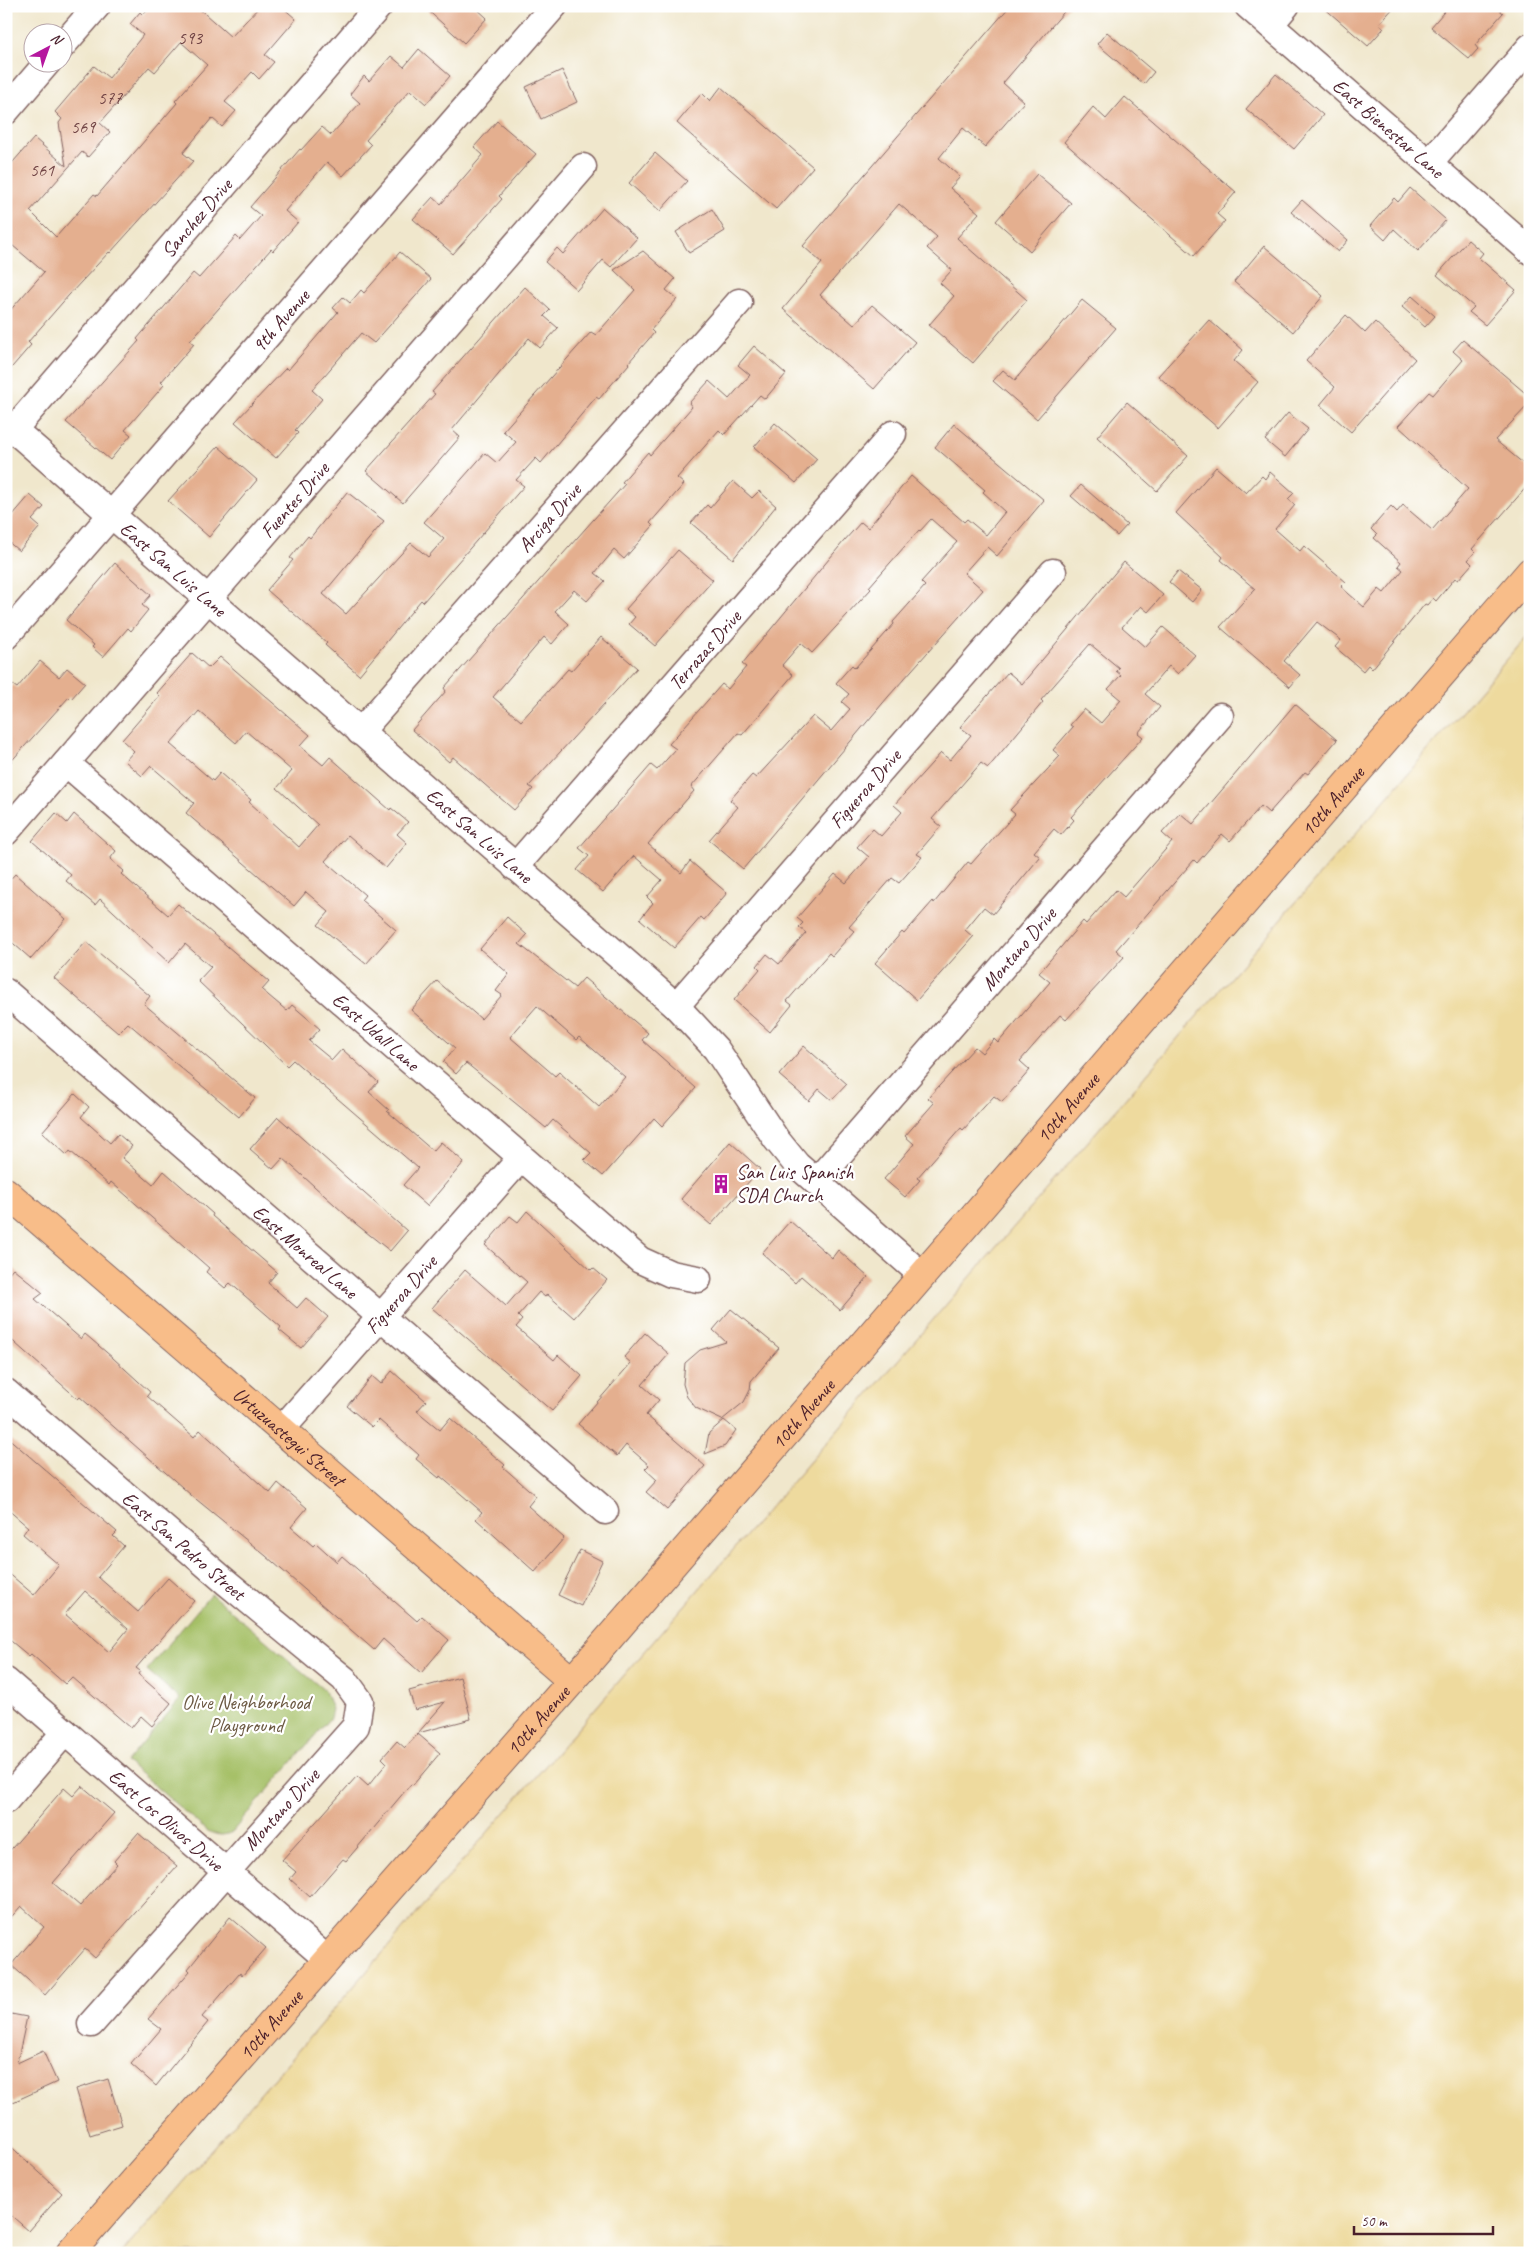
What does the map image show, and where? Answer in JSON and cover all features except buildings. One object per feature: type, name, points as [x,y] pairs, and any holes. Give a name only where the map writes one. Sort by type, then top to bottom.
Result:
[{"type":"main road","name":"10th Avenue","points":[[70,2253],[572,1681],[1530,572]]},
{"type":"main road","name":"Urtuzuastegui Street","points":[[6,1192],[572,1681]]},
{"type":"street","points":[[72,35],[97,6]]},
{"type":"street","name":"Sanchez Drive","points":[[10,426],[379,6]]},
{"type":"street","name":"9th Avenue","points":[[6,636],[554,6]]},
{"type":"street","name":"East Bienestar Lane","points":[[1248,6],[1278,16],[1429,162],[1530,251]]},
{"type":"street","points":[[1429,162],[1530,47]]},
{"type":"street","points":[[6,111],[39,72]]},
{"type":"street","name":"Fuentes Drive","points":[[6,832],[583,167]]},
{"type":"street","name":"Arciga Drive","points":[[360,732],[739,302]]},
{"type":"street","name":"East San Luis Lane","points":[[10,426],[676,1006],[716,1048],[776,1140],[797,1165],[922,1275]]},
{"type":"street","name":"Terrazas Drive","points":[[515,867],[893,434]]},
{"type":"street","name":"Figueroa Drive","points":[[676,1006],[1053,572]]},
{"type":"street","name":"Montano Drive","points":[[816,1182],[1220,716]]},
{"type":"street","name":"East Udall Lane","points":[[66,764],[640,1260],[671,1274],[698,1279]]},
{"type":"street","name":"East Monreal Lane","points":[[6,992],[605,1511]]},
{"type":"street","name":"Figueroa Drive","points":[[281,1430],[521,1158]]},
{"type":"street","name":"East San Pedro Street","points":[[6,1392],[219,1576],[344,1679],[360,1701]]},
{"type":"street","name":"East Los Olivos Drive","points":[[6,1681],[327,1959]]},
{"type":"street","name":"Montano Drive","points":[[91,2024],[356,1726],[360,1701]]},
{"type":"street","points":[[6,1800],[65,1732]]},
{"type":"green space","name":"Olive Neighborhood Playground","points":[[211,1594],[325,1691],[332,1709],[330,1718],[232,1832],[222,1835],[207,1831],[127,1762],[180,1699],[147,1670]]},
{"type":"sand","points":[[1530,633],[1530,2253],[122,2253]]},
{"type":"place","name":"San Luis Spanish SDA Church","points":[[721,1184]]}]
